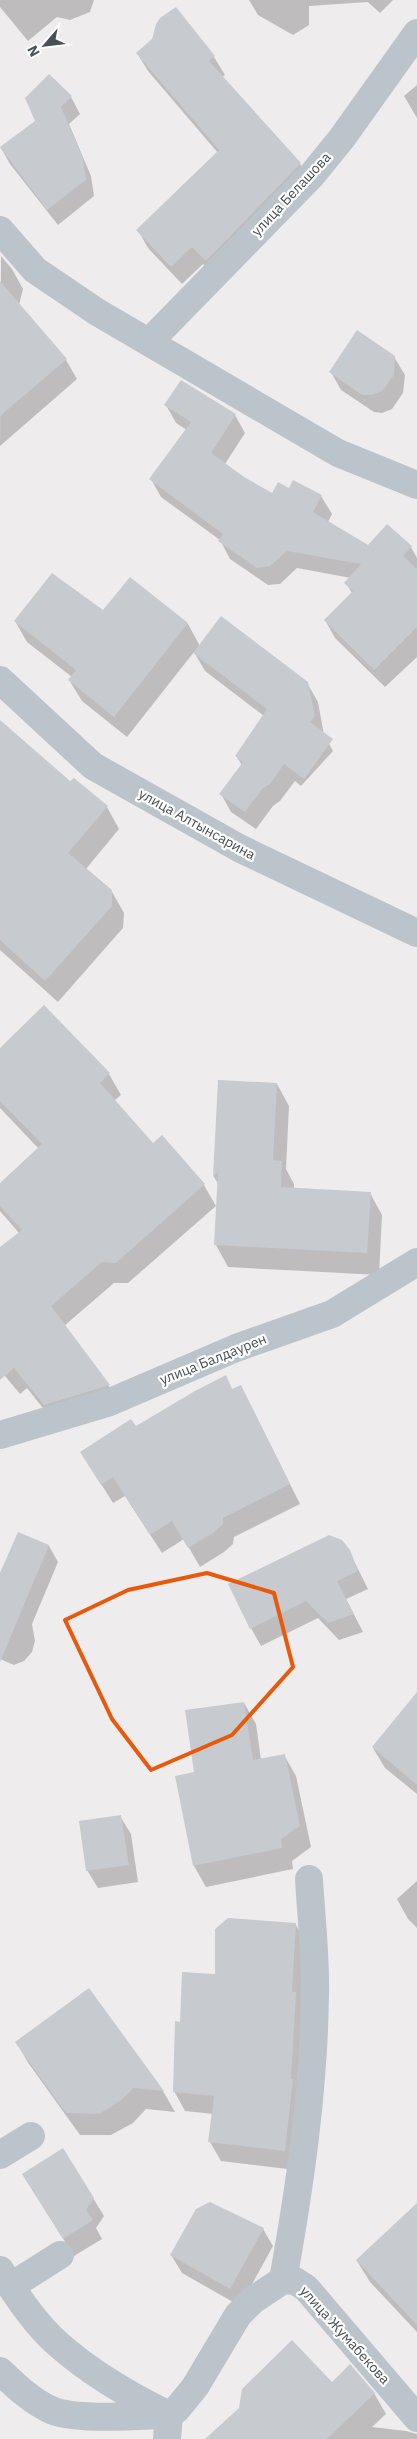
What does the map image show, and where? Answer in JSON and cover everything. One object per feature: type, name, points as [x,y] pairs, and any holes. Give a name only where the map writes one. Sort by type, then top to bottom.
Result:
[{"type":"street","name":"улица Белашова","points":[[149,342],[312,175],[342,138],[417,33]]},
{"type":"street","points":[[0,230],[35,270],[97,312],[338,453],[417,485]]},
{"type":"street","name":"улица Алтынсарина","points":[[0,680],[93,766],[239,848],[417,934]]},
{"type":"street","name":"улица Балдаурен","points":[[0,1435],[110,1402],[236,1348],[332,1314],[417,1262]]},
{"type":"street","points":[[283,2280],[296,2208],[310,2092],[316,1992],[309,1879]]},
{"type":"street","points":[[0,2155],[31,2136]]},
{"type":"street","points":[[60,2255],[5,2278],[25,2307],[58,2344],[168,2427]]},
{"type":"street","name":"улица Жумабекова","points":[[168,2427],[177,2409],[195,2387],[238,2315],[253,2300],[283,2280],[295,2281],[306,2288],[417,2418]]},
{"type":"street","points":[[0,2371],[33,2401],[51,2411],[168,2427]]},
{"type":"highlighted area","points":[[207,1573],[274,1593],[293,1667],[232,1735],[151,1770],[112,1719],[65,1620],[128,1590]]},
{"type":"building","points":[[176,7],[215,56],[209,61],[301,163],[206,261],[192,247],[171,267],[136,230],[219,150],[136,53],[152,39],[156,24],[160,18]]},
{"type":"building","points":[[49,74],[72,96],[61,107],[83,158],[86,180],[47,210],[0,147],[35,121],[25,98]]},
{"type":"building","points":[[0,281],[67,359],[0,416]]},
{"type":"building","points":[[357,330],[395,356],[394,375],[382,391],[371,395],[362,395],[329,372]]},
{"type":"building","points":[[181,380],[236,414],[211,453],[244,477],[272,493],[278,482],[289,488],[293,480],[322,495],[313,512],[368,545],[387,524],[412,546],[403,556],[417,569],[417,627],[374,670],[324,620],[353,591],[344,583],[361,564],[287,551],[270,566],[257,568],[218,541],[223,534],[149,479],[191,422],[164,405]]},
{"type":"building","points":[[52,573],[103,610],[130,577],[188,623],[114,717],[68,680],[76,670],[14,621]]},
{"type":"building","points":[[221,616],[308,682],[315,716],[310,722],[333,739],[304,779],[284,764],[270,784],[263,788],[245,812],[219,794],[243,762],[235,756],[267,709],[193,653]]},
{"type":"building","points":[[0,720],[70,781],[74,778],[108,806],[68,853],[112,890],[112,906],[45,981],[0,940]]},
{"type":"building","points":[[44,1005],[110,1073],[100,1083],[153,1143],[162,1135],[205,1184],[116,1263],[102,1262],[51,1306],[110,1385],[44,1405],[14,1368],[0,1380],[0,1247],[22,1230],[0,1206],[0,1183],[42,1144],[0,1101],[0,1048]]},
{"type":"building","points":[[218,1080],[277,1083],[273,1160],[282,1161],[281,1187],[371,1192],[367,1253],[214,1245],[218,1172],[213,1177]]},
{"type":"building","points":[[226,1375],[232,1389],[241,1385],[290,1484],[223,1518],[223,1524],[213,1533],[188,1548],[172,1521],[150,1535],[113,1477],[101,1485],[80,1452],[131,1419],[136,1426]]},
{"type":"building","points":[[18,1532],[49,1545],[0,1662],[0,1573]]},
{"type":"building","points":[[329,1535],[342,1540],[350,1550],[358,1571],[337,1581],[354,1614],[328,1623],[306,1601],[250,1629],[228,1584]]},
{"type":"building","points":[[417,1692],[417,1785],[372,1747]]},
{"type":"building","points":[[244,1702],[253,1760],[285,1754],[300,1826],[281,1839],[282,1848],[193,1866],[175,1776],[194,1772],[185,1710]]},
{"type":"building","points":[[121,1815],[129,1865],[86,1871],[79,1821]]},
{"type":"building","points":[[228,1918],[296,1923],[292,1992],[296,1992],[291,2079],[293,2079],[285,2151],[208,2142],[214,2096],[173,2092],[175,2021],[180,2022],[182,1972],[215,1974],[215,1929]]},
{"type":"building","points":[[89,1988],[164,2091],[134,2088],[120,2101],[99,2114],[66,2113],[15,2042]]},
{"type":"building","points":[[63,2148],[94,2198],[86,2210],[93,2220],[63,2239],[22,2174]]},
{"type":"building","points":[[210,2202],[264,2228],[230,2289],[170,2255],[196,2209]]},
{"type":"building","points":[[417,2203],[417,2325],[356,2260]]},
{"type":"building","points":[[292,2340],[332,2382],[350,2364],[375,2393],[327,2439],[205,2439],[239,2408],[242,2389]]}]
